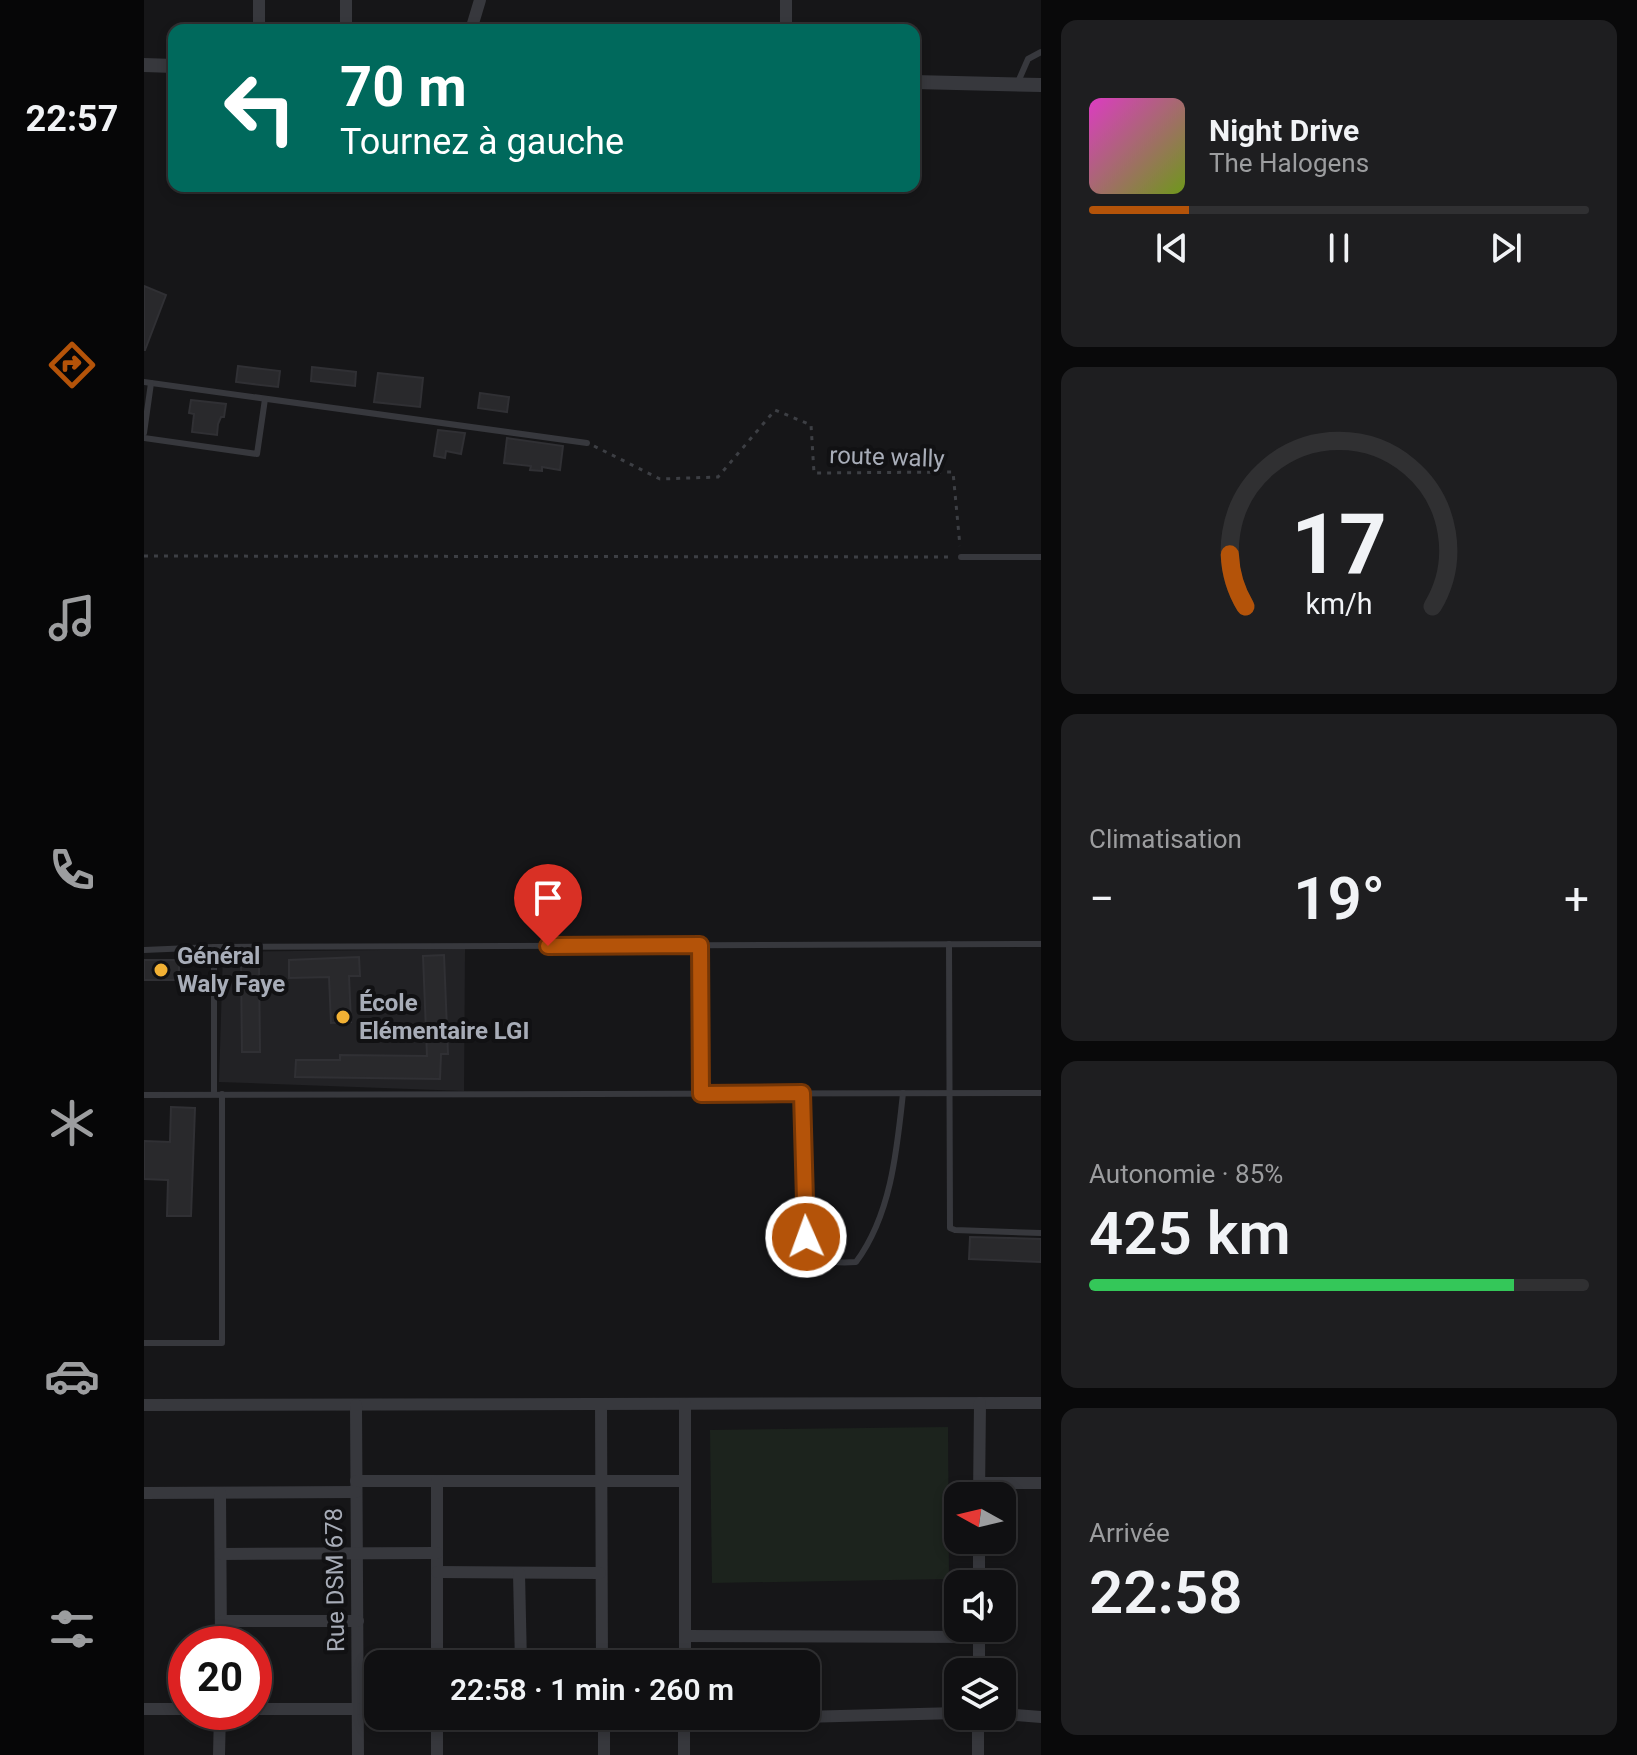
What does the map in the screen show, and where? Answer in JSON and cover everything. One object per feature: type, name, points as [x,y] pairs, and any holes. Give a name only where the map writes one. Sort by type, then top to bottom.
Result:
[{"type":"street","points":[[259,0],[259,24]]},
{"type":"street","points":[[346,0],[346,24]]},
{"type":"street","points":[[473,24],[480,0]]},
{"type":"street","points":[[786,0],[786,24]]},
{"type":"street","points":[[144,65],[168,66]]},
{"type":"street","points":[[920,82],[1041,85]]},
{"type":"street","points":[[979,1482],[980,1403]]},
{"type":"street","points":[[144,1405],[1041,1403]]},
{"type":"street","points":[[601,1404],[602,1650]]},
{"type":"street","points":[[685,1404],[685,1650]]},
{"type":"street","name":"Rue DSM 678","points":[[356,1405],[358,1755]]},
{"type":"street","points":[[144,1493],[220,1493],[437,1481],[684,1481]]},
{"type":"street","points":[[437,1481],[437,1650]]},
{"type":"street","points":[[1016,1486],[1041,1483]]},
{"type":"street","points":[[220,1493],[221,1626]]},
{"type":"street","points":[[221,1554],[437,1553]]},
{"type":"street","points":[[437,1572],[600,1573]]},
{"type":"street","points":[[519,1573],[521,1650]]},
{"type":"street","points":[[221,1621],[358,1621]]},
{"type":"street","points":[[685,1636],[944,1633]]},
{"type":"street","points":[[144,1709],[168,1709]]},
{"type":"street","points":[[272,1709],[358,1709]]},
{"type":"street","points":[[820,1716],[944,1713]]},
{"type":"street","points":[[1016,1715],[1041,1717]]},
{"type":"street","points":[[219,1755],[220,1730]]},
{"type":"street","points":[[437,1730],[437,1755]]},
{"type":"street","points":[[604,1730],[604,1755]]},
{"type":"street","points":[[684,1730],[684,1755]]},
{"type":"street","points":[[978,1730],[978,1755]]},
{"type":"lane","points":[[1017,84],[1028,59],[1041,52]]},
{"type":"lane","points":[[265,399],[257,454],[144,436],[147,383],[265,399],[587,443]]},
{"type":"lane","points":[[961,557],[1041,557]]},
{"type":"lane","points":[[949,944],[950,1228],[1041,1233]]},
{"type":"lane","points":[[144,950],[214,947],[1041,944]]},
{"type":"lane","points":[[700,945],[701,1094]]},
{"type":"lane","points":[[144,1343],[222,1343],[214,947]]},
{"type":"lane","points":[[802,1093],[806,1237],[814,1253],[823,1260],[840,1263],[856,1262],[867,1247],[885,1203],[898,1141],[903,1093]]},
{"type":"lane","points":[[144,1095],[1041,1093]]},
{"type":"path","name":"route wally","points":[[587,443],[660,479],[718,477],[775,410],[811,425],[814,473],[953,472],[961,557]]},
{"type":"path","points":[[144,556],[961,557]]},
{"type":"shaded area","name":"École Elémentaire LGI","points":[[465,949],[464,1091],[219,1082],[223,952]]},
{"type":"shaded area","points":[[948,1427],[944,1554],[949,1554],[949,1570],[944,1570],[944,1579],[712,1583],[710,1430]]},
{"type":"building","points":[[144,286],[166,295],[145,350],[144,350]]},
{"type":"building","points":[[238,366],[280,371],[278,387],[236,382]]},
{"type":"building","points":[[312,367],[356,372],[355,386],[311,381]]},
{"type":"building","points":[[378,373],[423,378],[420,407],[374,402]]},
{"type":"building","points":[[480,393],[509,397],[507,412],[478,408]]},
{"type":"building","points":[[191,400],[226,404],[217,435],[192,432],[194,414],[189,413]]},
{"type":"building","points":[[438,430],[465,433],[461,454],[446,451],[445,458],[434,456]]},
{"type":"building","points":[[507,438],[563,446],[560,470],[542,467],[542,471],[530,470],[531,466],[504,463]]},
{"type":"building","points":[[444,955],[448,1054],[441,1054],[440,1079],[295,1077],[296,1060],[340,1060],[340,1055],[427,1056],[423,956]]},
{"type":"building","points":[[359,957],[360,976],[349,976],[351,1022],[331,1023],[329,977],[289,978],[289,960]]},
{"type":"building","name":"Général Waly Faye","points":[[144,960],[179,960],[179,980],[144,980]]},
{"type":"building","points":[[259,965],[260,1052],[242,1052],[241,966]]},
{"type":"building","points":[[171,1107],[195,1108],[191,1216],[167,1216],[168,1180],[144,1179],[144,1141],[170,1142]]},
{"type":"building","points":[[970,1237],[1041,1239],[1041,1262],[969,1259]]},
{"type":"place","name":"Général Waly Faye","points":[[161,970]]},
{"type":"place","name":"École Elémentaire LGI","points":[[343,1017]]},
{"type":"route","points":[[548,946],[700,945],[701,1094],[802,1093],[806,1237]]}]
